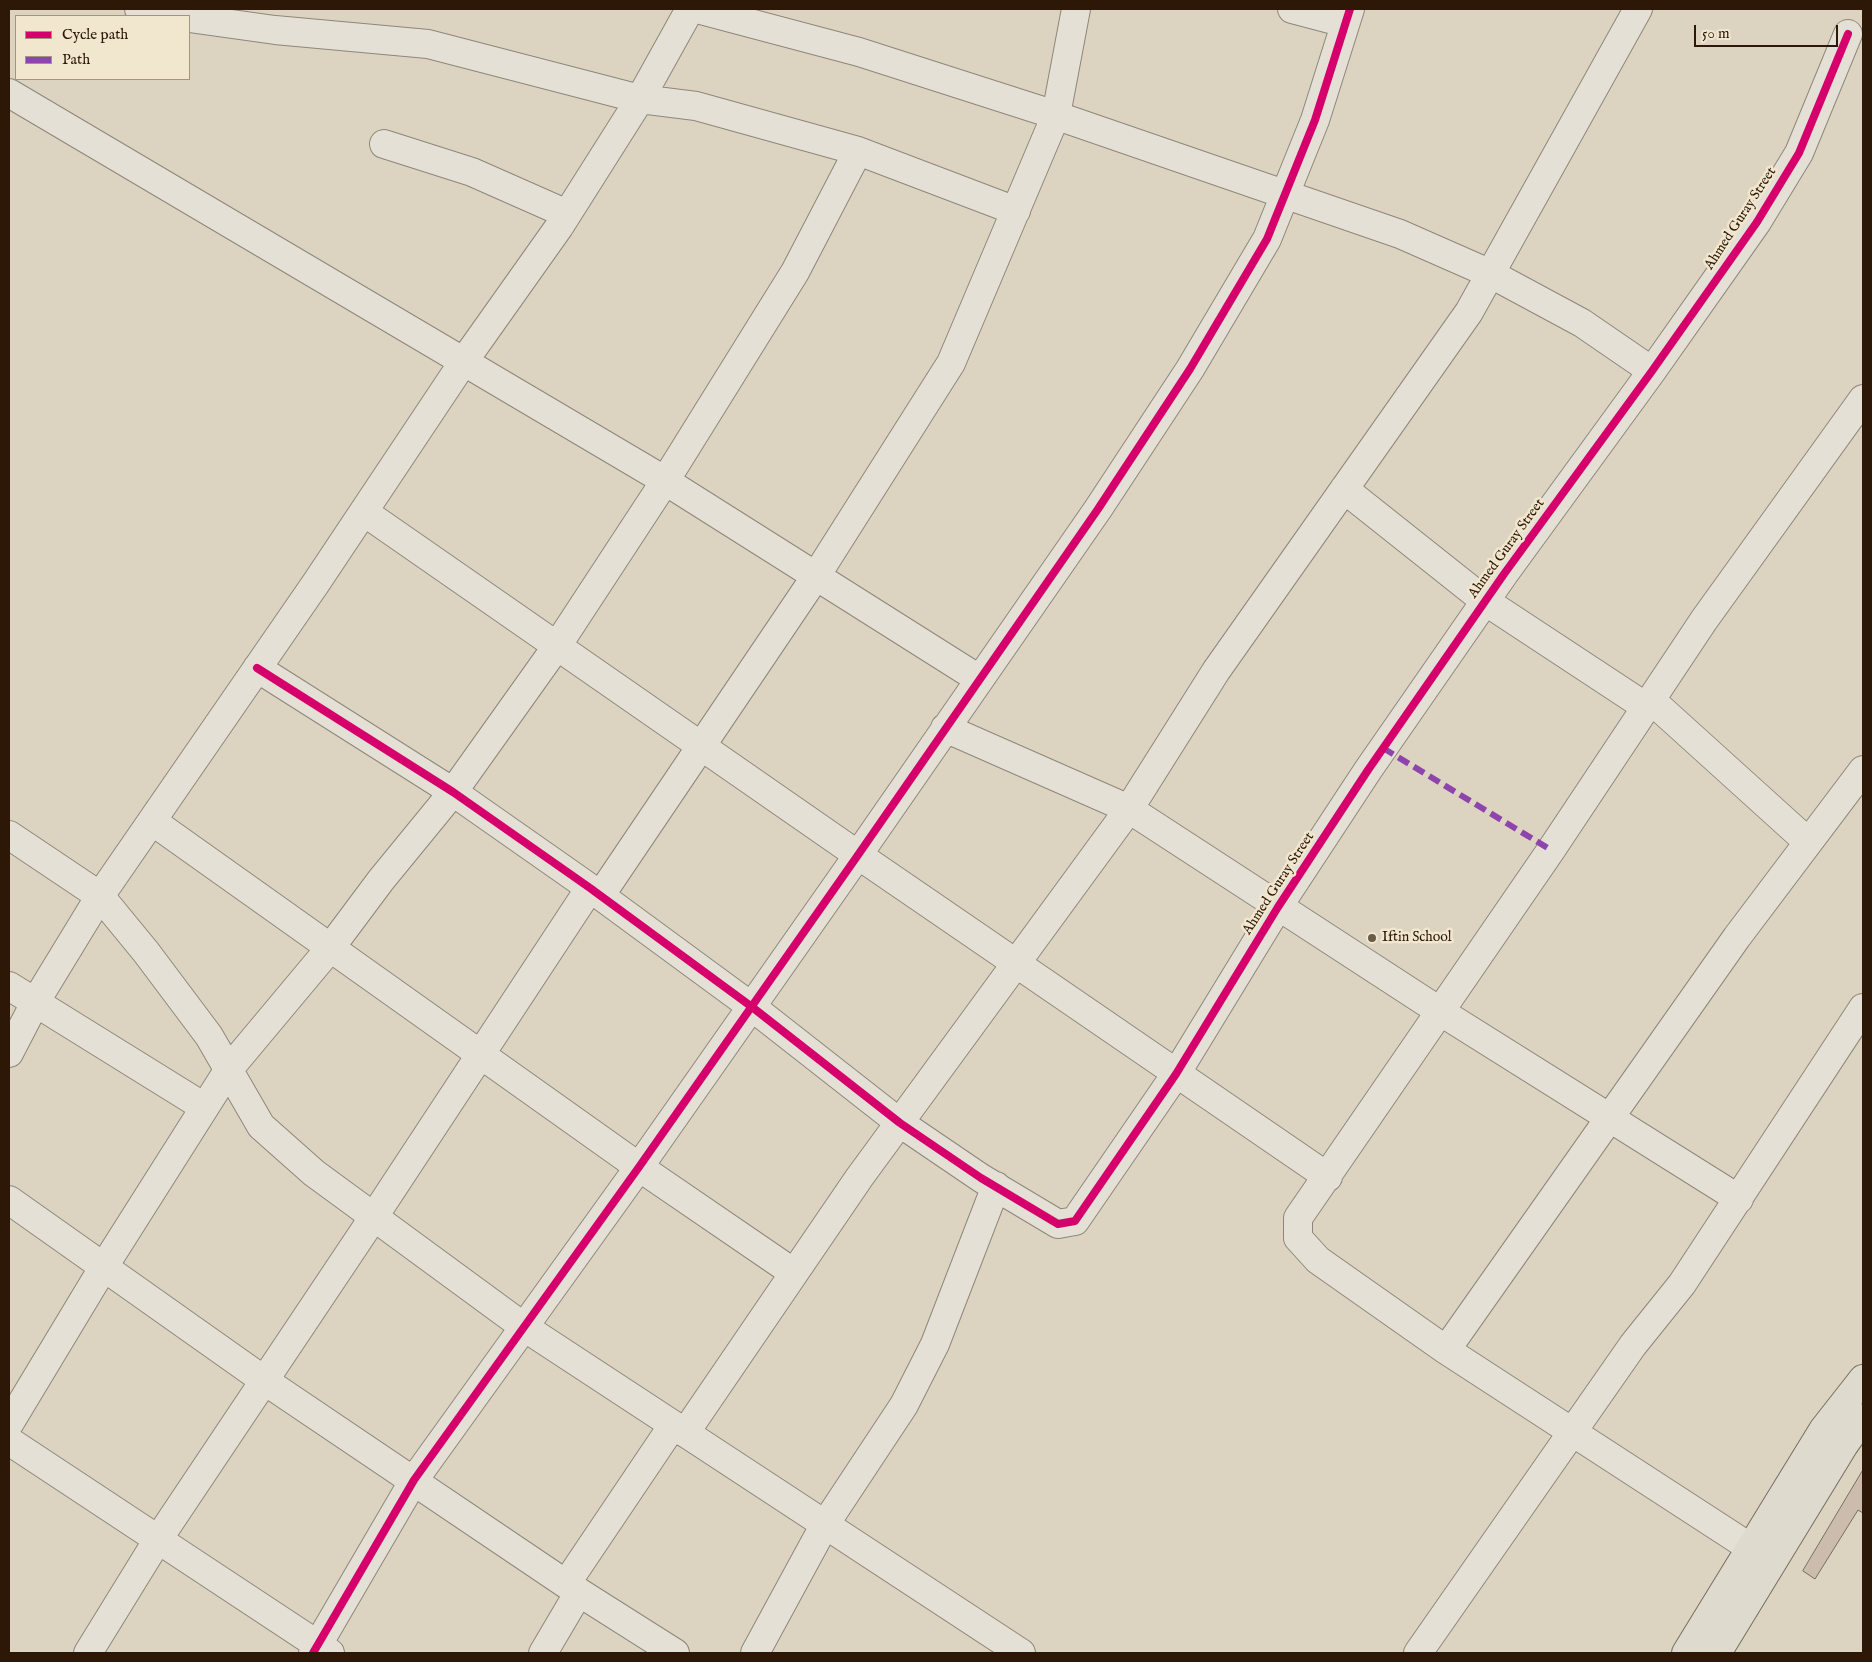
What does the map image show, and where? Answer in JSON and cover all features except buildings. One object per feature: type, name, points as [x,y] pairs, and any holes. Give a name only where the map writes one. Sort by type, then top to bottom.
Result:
[{"type":"main road","points":[[1717,1653],[1761,1555],[1823,1430],[1863,1379]]},
{"type":"main road","points":[[1686,1653],[1863,1418]]},
{"type":"street","points":[[138,9],[173,15]]},
{"type":"street","points":[[9,1053],[36,1002],[100,896],[258,668],[464,361],[567,214],[640,99],[690,9]]},
{"type":"street","points":[[697,9],[858,52],[1056,115],[1287,193],[1400,234],[1491,274],[1582,323],[1652,371]]},
{"type":"street","points":[[88,1653],[157,1541],[373,1218],[480,1053],[701,746],[816,576],[951,363],[1056,115],[1076,9]]},
{"type":"street","points":[[9,1441],[320,1651],[414,1480],[639,1168],[1098,509],[1190,369],[1267,239],[1315,120],[1347,16],[1292,9]]},
{"type":"street","points":[[543,1653],[573,1588],[679,1429],[1129,809],[1216,671],[1468,312],[1638,9]]},
{"type":"street","points":[[190,18],[274,30],[428,44],[640,99],[696,106],[858,152],[1016,211]]},
{"type":"street","name":"Ahmed Guray Street","points":[[258,668],[453,792],[595,892],[752,1007],[900,1123],[1058,1224],[1075,1221],[1176,1074],[1278,907],[1368,770],[1485,601],[1652,371],[1757,222],[1798,153],[1848,34]]},
{"type":"street","points":[[9,93],[665,481],[979,679]]},
{"type":"street","points":[[384,144],[472,172],[567,214]]},
{"type":"street","points":[[9,1424],[103,1268],[229,1069],[331,947],[381,880],[453,792],[557,646],[665,481],[796,272],[858,152]]},
{"type":"street","points":[[1761,1555],[1446,1350],[1318,1260],[1298,1238],[1298,1218],[1441,1012],[1704,620],[1863,399]]},
{"type":"street","points":[[1344,489],[1485,601],[1649,703],[1808,842]]},
{"type":"street","points":[[364,512],[858,855],[1328,1177]]},
{"type":"street","points":[[945,728],[1129,809],[1441,1012],[1739,1199]]},
{"type":"street","points":[[1446,1350],[1736,937],[1863,770]]},
{"type":"street","points":[[152,821],[639,1168],[794,1273]]},
{"type":"street","points":[[9,835],[100,896],[146,952],[203,1028],[261,1126],[314,1173],[524,1327],[1014,1652]]},
{"type":"street","points":[[9,986],[204,1107]]},
{"type":"street","points":[[1418,1653],[1633,1345],[1682,1284],[1863,1008]]},
{"type":"street","points":[[755,1653],[824,1526],[904,1405],[935,1344],[996,1186]]},
{"type":"street","points":[[9,1200],[265,1381],[573,1588],[675,1653]]},
{"type":"marked path","points":[[1383,748],[1551,850]]},
{"type":"cycle path","points":[[313,1653],[414,1480],[639,1167],[858,855],[1098,509],[1190,369],[1267,239],[1315,120],[1350,9]]},
{"type":"cycle path","points":[[257,668],[453,792],[590,888],[752,1007],[900,1123],[981,1178],[1058,1224],[1075,1221],[1176,1074],[1278,907],[1368,770],[1504,574],[1652,371],[1757,222],[1799,153],[1848,34]]},
{"type":"place","name":"Iftin School","points":[[1372,938]]}]
